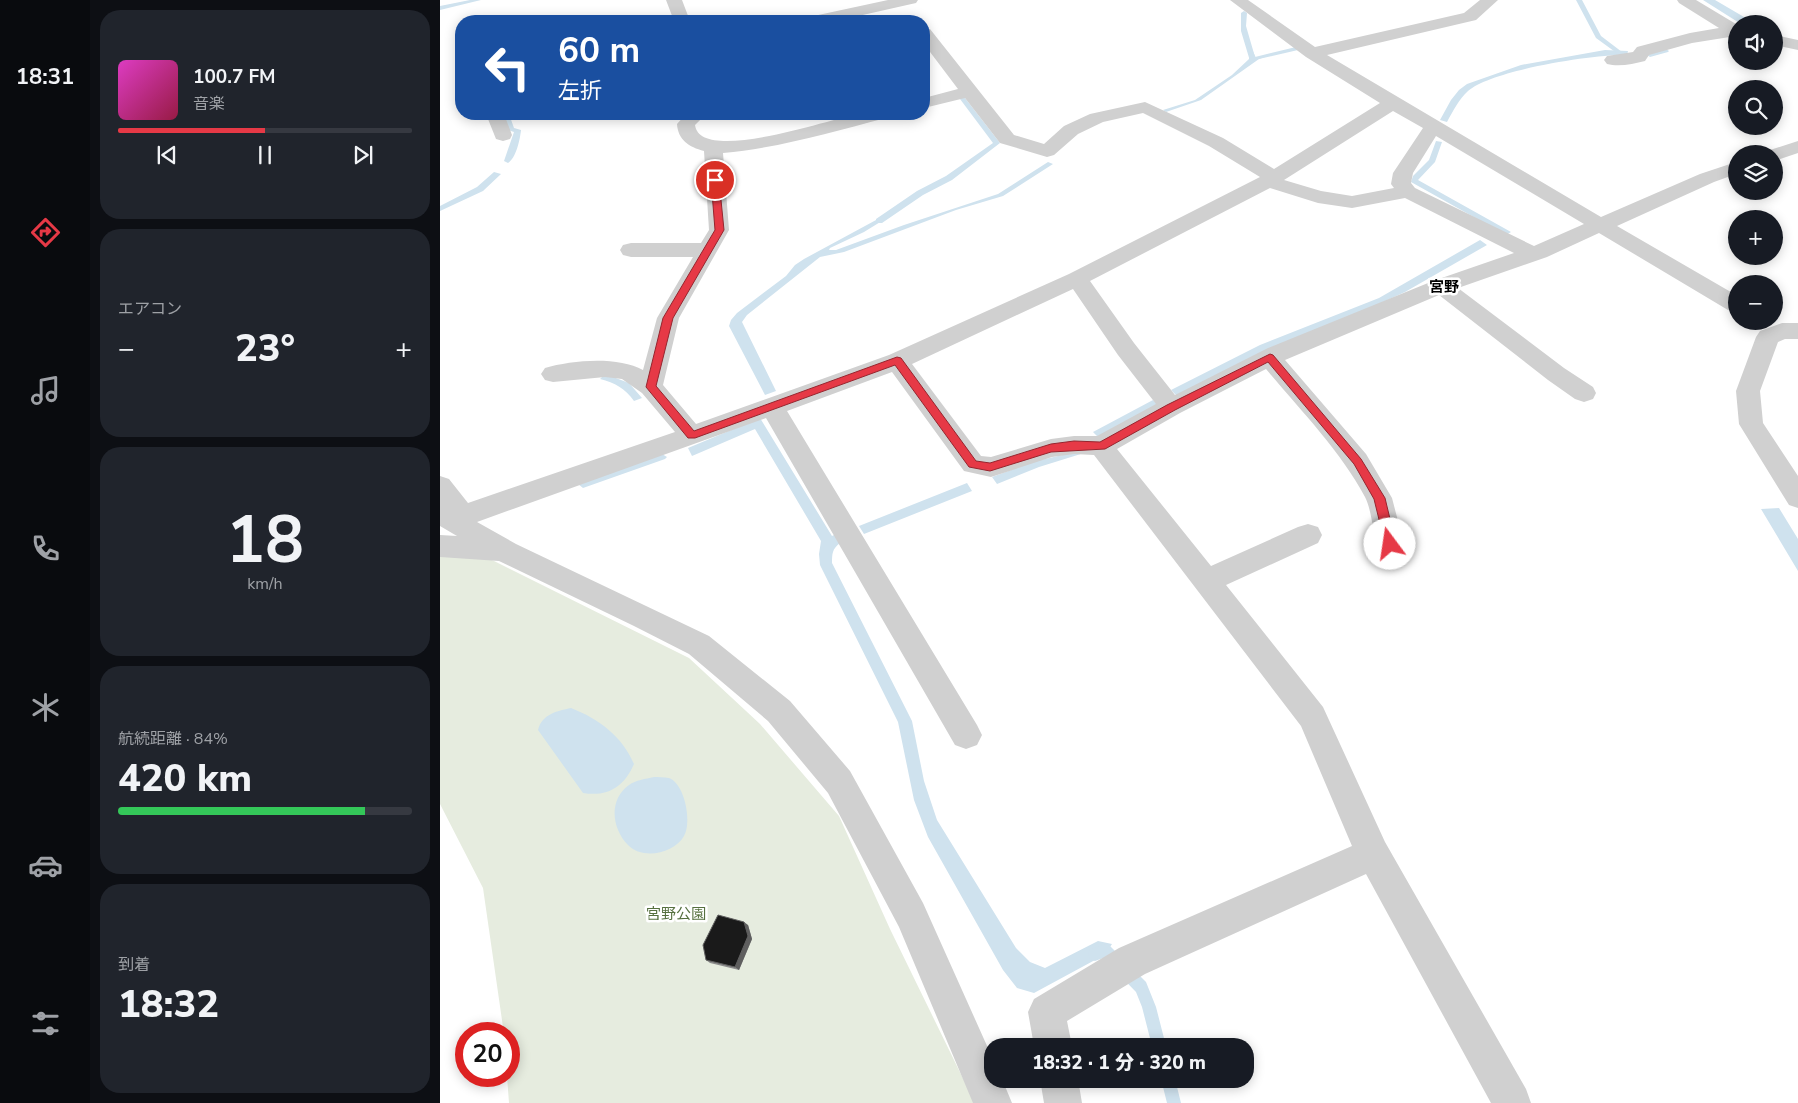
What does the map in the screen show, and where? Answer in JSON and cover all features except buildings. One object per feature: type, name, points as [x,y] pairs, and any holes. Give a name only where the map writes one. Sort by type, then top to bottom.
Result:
[{"type":"street","points":[[674,0],[680,15]]},
{"type":"street","points":[[1238,0],[1312,53],[1393,103],[1728,300]]},
{"type":"street","points":[[1312,53],[1470,16],[1490,0]]},
{"type":"street","points":[[1685,0],[1728,26]]},
{"type":"street","points":[[851,15],[906,6]]},
{"type":"street","points":[[1613,60],[1639,57],[1644,51],[1690,38],[1728,31]]},
{"type":"street","points":[[930,41],[1007,139],[1047,150],[1071,130],[1097,118],[1145,107],[1216,142],[1272,180],[1318,197],[1352,202],[1408,192]]},
{"type":"street","points":[[1783,42],[1798,45]]},
{"type":"street","points":[[930,102],[970,92]]},
{"type":"street","points":[[449,524],[897,361],[1077,279],[1272,180],[1393,103]]},
{"type":"street","points":[[1058,160],[1091,134],[1159,115]]},
{"type":"street","points":[[498,120],[504,135]]},
{"type":"street","points":[[690,120],[686,124],[685,132],[689,138],[722,148],[773,140],[855,120]]},
{"type":"street","points":[[1433,127],[1404,173],[1401,184],[1408,192],[1533,254]]},
{"type":"street","points":[[651,387],[668,318],[720,230],[712,146]]},
{"type":"street","points":[[1783,152],[1798,147]]},
{"type":"street","points":[[897,361],[973,464],[990,467],[1051,448],[1074,445],[1102,446],[1171,407],[1270,358],[1441,286],[1533,254],[1707,178],[1728,171]]},
{"type":"street","points":[[631,250],[707,250]]},
{"type":"street","points":[[1077,279],[1171,407]]},
{"type":"street","points":[[1441,286],[1556,374],[1584,393]]},
{"type":"street","points":[[1778,330],[1768,337],[1748,391],[1752,424],[1798,498]]},
{"type":"street","points":[[1270,358],[1357,461],[1379,498],[1390,544]]},
{"type":"street","points":[[553,374],[618,369],[638,378],[651,387],[692,436]]},
{"type":"street","points":[[772,407],[966,735]]},
{"type":"street","points":[[1102,446],[1312,718],[1373,854],[1512,1103]]},
{"type":"street","points":[[440,486],[449,524]]},
{"type":"street","points":[[449,524],[644,617],[699,646],[780,712],[839,782],[911,915],[993,1103]]},
{"type":"street","points":[[1206,581],[1308,535]]},
{"type":"street","points":[[1052,1038],[1048,1012],[1132,961],[1373,854]]},
{"type":"street","points":[[1060,1088],[1063,1103]]},
{"type":"green space","name":"宮野公園","points":[[462,545],[689,658],[760,724],[839,816],[890,929],[975,1103],[509,1103],[508,1087],[520,1087],[520,1022],[502,1022],[483,888],[440,804],[440,546]]},
{"type":"water","points":[[1703,0],[1715,0],[1741,15],[1728,16]]},
{"type":"water","points":[[1249,47],[1251,47],[1256,58],[1269,54],[1201,100],[1166,112],[1163,110],[1195,100],[1232,75],[1249,59]]},
{"type":"water","points":[[1605,50],[1628,51],[1627,55],[1569,60],[1498,76],[1480,83],[1468,91],[1459,101],[1447,122],[1440,120],[1451,100],[1467,84],[1521,65]]},
{"type":"water","points":[[1436,141],[1442,142],[1435,162],[1418,180],[1511,232],[1506,235],[1411,182],[1413,176],[1429,160]]},
{"type":"water","points":[[1048,162],[1053,164],[1003,196],[956,210],[844,252],[820,257],[747,315],[742,322],[776,391],[765,395],[729,326],[737,313],[786,276],[795,265],[889,213],[890,216],[829,250],[836,250],[998,194]]},
{"type":"water","points":[[1480,240],[1487,245],[1405,292],[1177,396],[1171,390],[1260,345],[1379,298]]},
{"type":"water","points":[[605,374],[629,383],[642,398],[634,401],[619,387],[600,379]]},
{"type":"water","points":[[1153,400],[1158,405],[1099,438],[1093,432]]},
{"type":"water","points":[[760,418],[832,536],[836,534],[840,543],[833,552],[832,563],[912,721],[924,781],[937,820],[1016,948],[1030,962],[1045,968],[1098,941],[1112,944],[1103,958],[1095,960],[1034,993],[1017,988],[1003,970],[928,837],[914,800],[898,722],[820,565],[821,541],[755,429],[692,456],[688,448]]},
{"type":"water","points":[[1076,452],[1084,453],[1039,467],[997,484],[992,477],[1036,461]]},
{"type":"water","points":[[967,483],[972,491],[864,534],[859,526]]},
{"type":"water","points":[[1779,508],[1798,539],[1798,571],[1761,509]]},
{"type":"water","points":[[571,708],[600,723],[616,737],[629,754],[634,764],[625,779],[614,789],[600,793],[583,793],[538,730],[543,720],[551,714]]},
{"type":"water","points":[[654,777],[669,778],[675,782],[686,804],[687,822],[684,836],[673,847],[658,853],[649,853],[634,850],[628,845],[618,831],[615,806],[622,791],[629,785]]},
{"type":"waterway","points":[[440,8],[478,0]]},
{"type":"waterway","points":[[1579,0],[1598,37],[1620,53]]},
{"type":"waterway","points":[[1244,13],[1243,26],[1252,60]]},
{"type":"waterway","points":[[1256,59],[1296,49]]},
{"type":"waterway","points":[[1650,55],[1666,51]]},
{"type":"waterway","points":[[879,221],[920,193],[949,178],[997,143],[963,99]]},
{"type":"waterway","points":[[508,120],[511,130],[518,130],[517,138],[508,161]]},
{"type":"waterway","points":[[440,209],[480,189],[497,174]]},
{"type":"waterway","points":[[583,484],[662,457]]},
{"type":"waterway","points":[[1095,954],[1105,951],[1141,987],[1149,1007],[1157,1038]]},
{"type":"waterway","points":[[1170,1088],[1174,1103]]},
{"type":"district","name":"宮野","points":[[1444,287]]},
{"type":"route","points":[[715,180],[720,230],[668,318],[651,387],[692,436],[897,361],[973,464],[990,467],[1051,448],[1074,445],[1102,446],[1171,407],[1270,358],[1357,461],[1379,498],[1390,544]]}]
